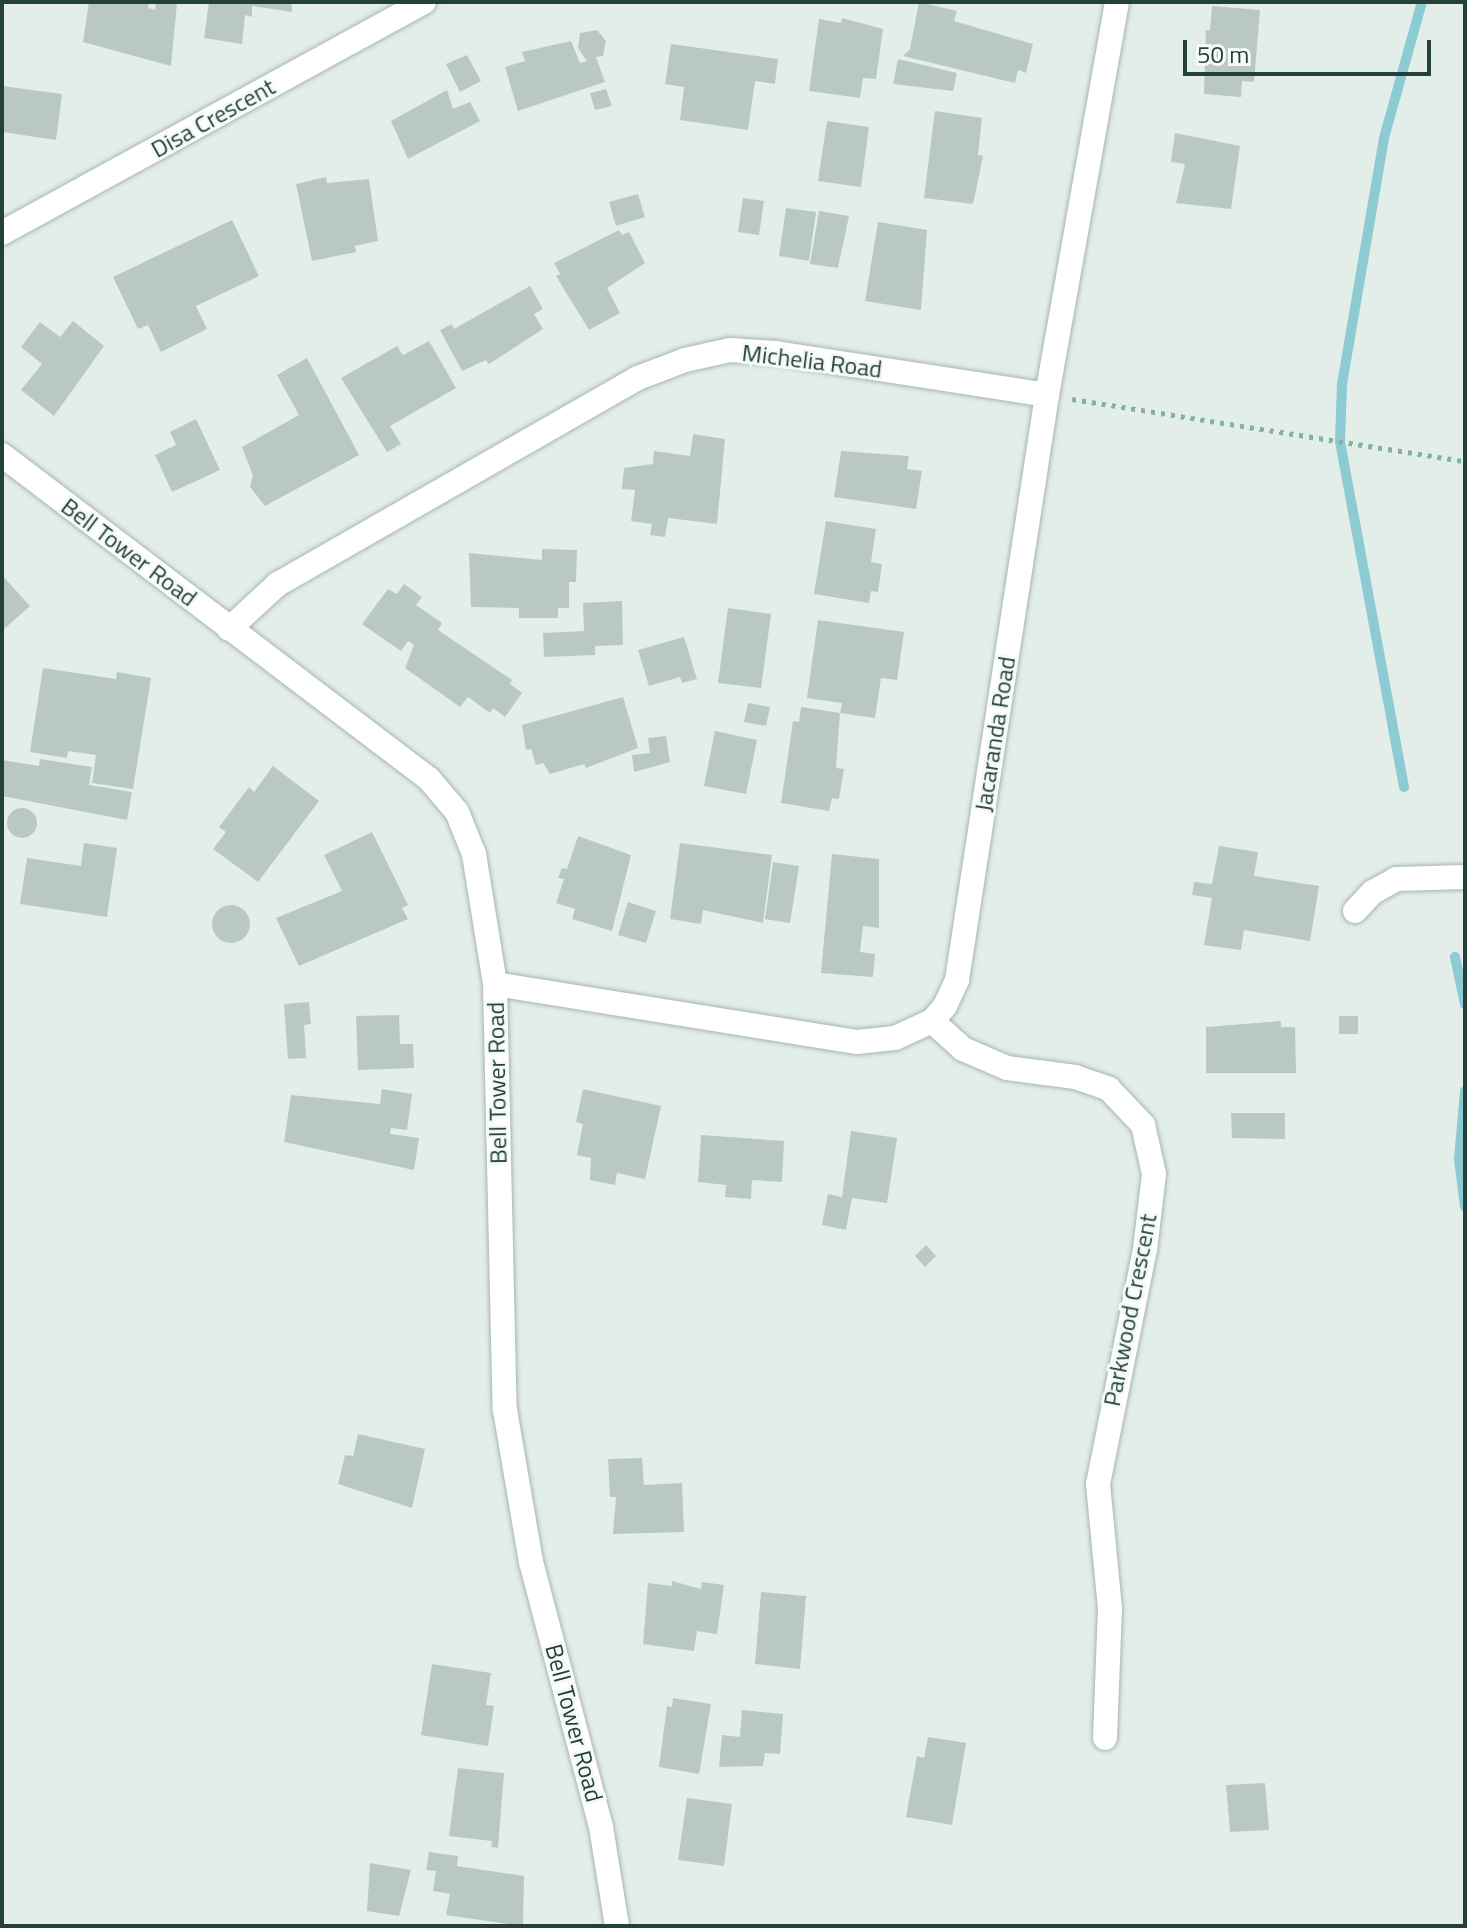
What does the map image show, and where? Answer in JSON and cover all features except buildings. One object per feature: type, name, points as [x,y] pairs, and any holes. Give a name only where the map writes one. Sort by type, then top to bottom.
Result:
[{"type":"street","name":"Disa Crescent","points":[[2,233],[424,2]]},
{"type":"street","name":"Jacaranda Road","points":[[932,1021],[957,980],[1047,395],[1117,2]]},
{"type":"street","name":"Michelia Road","points":[[229,629],[278,584],[638,378],[685,360],[730,350],[776,353],[1047,395]]},
{"type":"street","name":"Bell Tower Road","points":[[2,455],[429,779],[457,812],[474,854],[495,984],[505,1410],[531,1562],[601,1827],[617,1926]]},
{"type":"street","points":[[1355,911],[1373,892],[1396,879],[1465,877]]},
{"type":"street","points":[[495,984],[857,1042],[895,1038],[932,1021]]},
{"type":"street","name":"Parkwood Crescent","points":[[932,1021],[963,1049],[1007,1068],[1075,1077],[1109,1089],[1143,1125],[1154,1174],[1145,1249],[1098,1484],[1110,1608],[1105,1738]]},
{"type":"path","points":[[1047,395],[1465,461]]},
{"type":"waterway","points":[[1404,787],[1340,441],[1342,384],[1384,138],[1422,2]]},
{"type":"waterway","points":[[1455,957],[1465,1004]]},
{"type":"waterway","points":[[1465,1091],[1459,1159],[1465,1207]]}]
